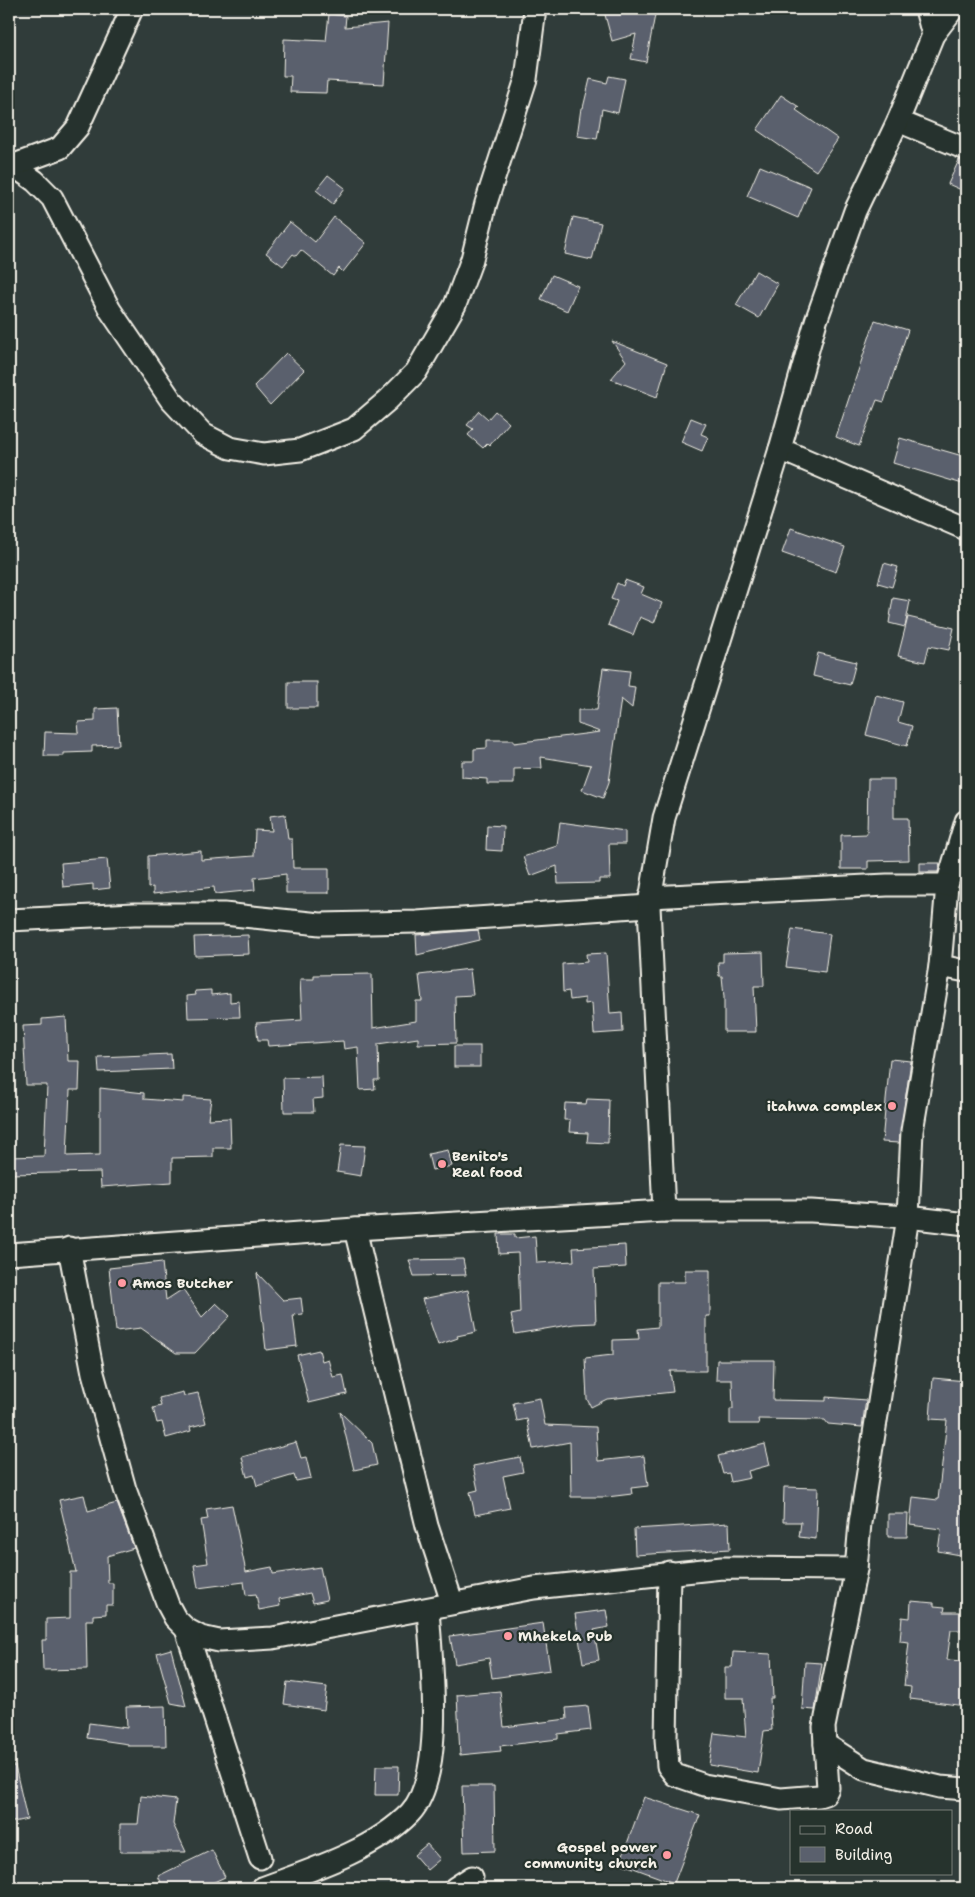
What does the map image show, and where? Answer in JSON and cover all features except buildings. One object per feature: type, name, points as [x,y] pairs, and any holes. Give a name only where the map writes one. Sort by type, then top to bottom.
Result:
[{"type":"street","points":[[11,166],[60,148],[78,127],[132,9]]},
{"type":"street","points":[[11,166],[35,181],[52,198],[110,310],[171,400],[203,434],[230,448],[264,454],[300,450],[354,429],[388,400],[416,372],[455,305],[472,259],[486,203],[526,79],[535,9]]},
{"type":"street","points":[[926,9],[933,35]]},
{"type":"street","points":[[664,1211],[650,901],[664,818],[780,449],[816,321],[854,211],[898,121],[933,35],[953,9]]},
{"type":"street","points":[[898,121],[966,149]]},
{"type":"street","points":[[780,449],[966,529]]},
{"type":"street","points":[[669,1572],[666,1739],[667,1759],[672,1773],[704,1785],[781,1800],[825,1794],[828,1788],[824,1727],[828,1697],[856,1569],[860,1523],[908,1217],[912,1131],[940,966],[947,885],[966,821]]},
{"type":"street","points":[[9,920],[134,914],[224,914],[320,924],[417,922],[650,901],[887,885],[947,885]]},
{"type":"street","points":[[940,966],[966,971]]},
{"type":"street","points":[[9,1254],[69,1248],[356,1229],[664,1211],[811,1211],[908,1217],[966,1224]]},
{"type":"street","points":[[356,1229],[427,1526],[452,1602]]},
{"type":"street","points":[[69,1248],[93,1373],[126,1489],[168,1605],[175,1618],[186,1629],[202,1637],[219,1641],[273,1638],[428,1609],[452,1602],[534,1588],[669,1572],[722,1568],[856,1569]]},
{"type":"street","points":[[262,1888],[324,1865],[374,1840],[410,1812],[425,1784],[433,1734],[428,1609]]},
{"type":"street","points":[[186,1629],[260,1858]]},
{"type":"street","points":[[825,1744],[864,1769],[940,1787],[966,1789]]},
{"type":"place","name":"itahwa complex","points":[[892,1106]]},
{"type":"place","name":"Benito's Real food","points":[[442,1164]]},
{"type":"place","name":"Amos Butcher","points":[[122,1283]]},
{"type":"place","name":"Mhekela Pub","points":[[508,1636]]},
{"type":"place","name":"Gospel power community church","points":[[667,1855]]}]
